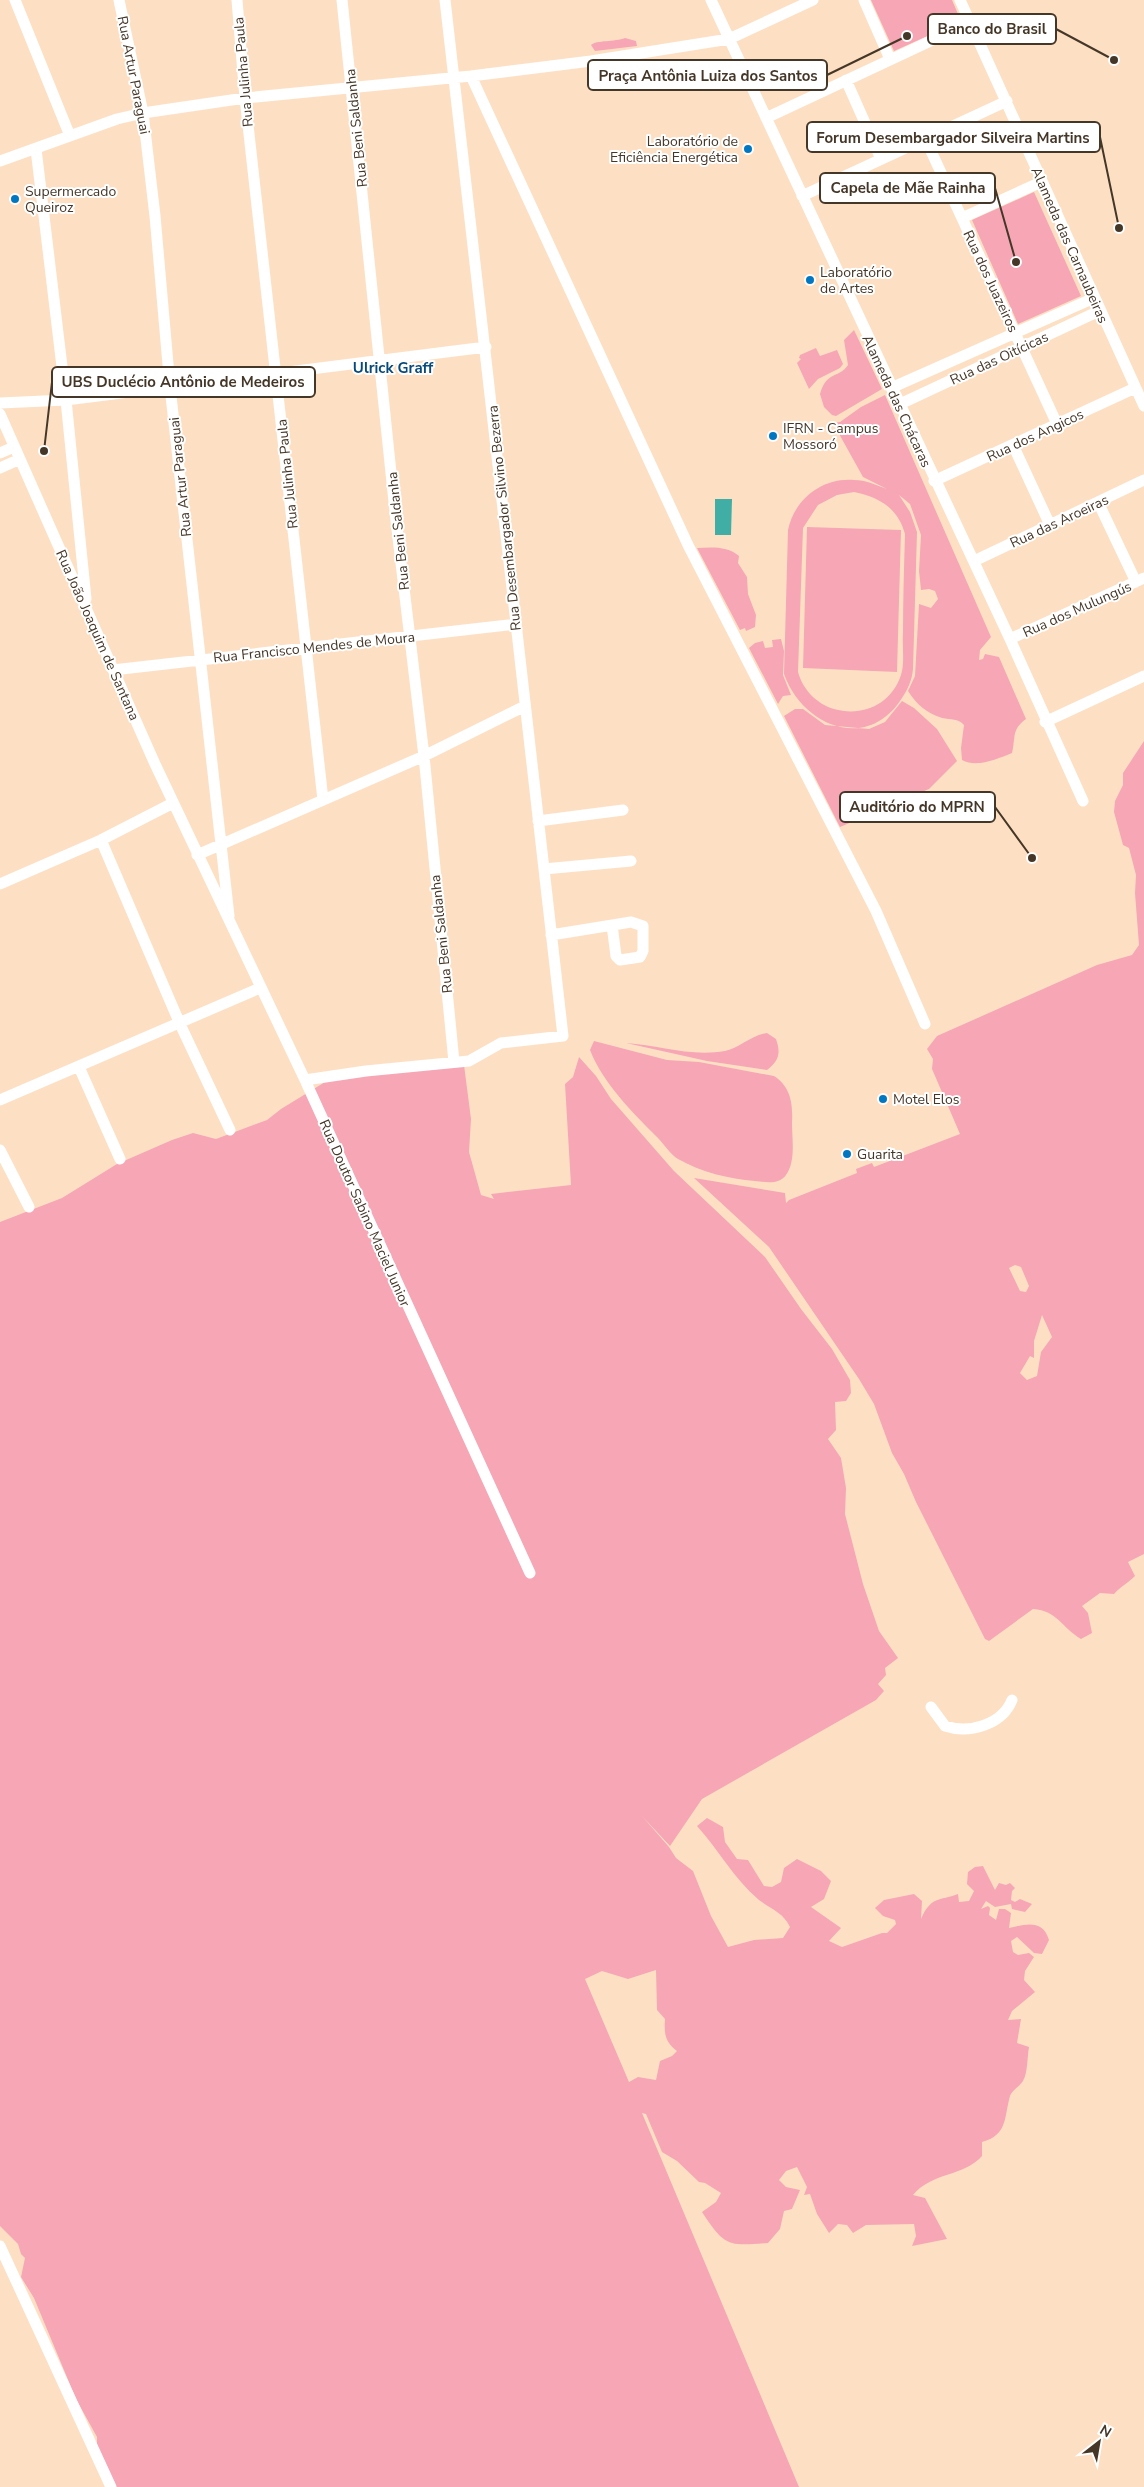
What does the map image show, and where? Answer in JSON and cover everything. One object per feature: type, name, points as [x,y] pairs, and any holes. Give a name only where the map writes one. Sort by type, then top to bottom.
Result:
[{"type":"street","points":[[15,0],[70,136]]},
{"type":"street","name":"Rua Artur Paraguai","points":[[119,0],[143,113],[155,216],[170,387],[230,926]]},
{"type":"street","name":"Rua Julinha Paula","points":[[237,0],[245,98],[323,800]]},
{"type":"street","name":"Rua Beni Saldanha","points":[[342,0],[424,756],[454,1062]]},
{"type":"street","name":"Rua Desembargador Silvino Bezerra","points":[[445,0],[563,1036],[500,1043],[468,1061],[454,1062]]},
{"type":"street","name":"Alameda das Chácaras","points":[[711,0],[898,405],[974,561],[1083,801]]},
{"type":"street","points":[[0,160],[143,113],[245,98],[453,78],[591,61],[729,39],[813,0]]},
{"type":"street","points":[[864,0],[890,59]]},
{"type":"street","name":"Alameda das Carnaubeiras","points":[[960,0],[1007,100],[1041,182],[1144,406]]},
{"type":"street","points":[[766,118],[971,22]]},
{"type":"street","points":[[471,76],[688,545],[876,911],[925,1024]]},
{"type":"street","points":[[846,80],[881,159]]},
{"type":"street","points":[[802,196],[1007,100]]},
{"type":"street","name":"Rua dos Juazeiros","points":[[925,138],[1057,424]]},
{"type":"street","points":[[36,149],[66,400],[87,610]]},
{"type":"street","points":[[962,218],[1041,182]]},
{"type":"street","name":"Rua das Oitícicas","points":[[891,388],[1094,298]]},
{"type":"street","name":"Rua das Oitícicas","points":[[898,405],[1100,311]]},
{"type":"street","points":[[0,403],[66,400],[486,347]]},
{"type":"street","name":"Rua dos Angicos","points":[[934,481],[1135,388]]},
{"type":"street","name":"Rua João Joaquim de Santana","points":[[0,414],[197,855]]},
{"type":"street","points":[[1013,445],[1050,525]]},
{"type":"street","points":[[0,453],[14,447]]},
{"type":"street","points":[[0,468],[20,459]]},
{"type":"street","name":"Rua das Aroeiras","points":[[974,561],[1144,480]]},
{"type":"street","points":[[1098,502],[1140,580]]},
{"type":"street","name":"Rua dos Mulungús","points":[[1010,639],[1140,580]]},
{"type":"street","name":"Rua Francisco Mendes de Moura","points":[[113,670],[516,624]]},
{"type":"street","points":[[1046,722],[1144,676]]},
{"type":"street","points":[[197,855],[424,756],[525,706]]},
{"type":"street","points":[[0,884],[101,840],[173,803]]},
{"type":"street","points":[[538,821],[623,810]]},
{"type":"street","points":[[101,840],[180,1024],[230,1130]]},
{"type":"street","name":"Rua Doutor Sabino Maciel Junior","points":[[197,855],[305,1080],[530,1572]]},
{"type":"street","points":[[544,869],[631,861]]},
{"type":"street","points":[[552,935],[612,925]]},
{"type":"street","points":[[0,1100],[260,988]]},
{"type":"street","points":[[305,1080],[366,1071],[454,1062]]},
{"type":"street","points":[[79,1067],[120,1159]]},
{"type":"street","points":[[0,1150],[29,1207]]},
{"type":"street","points":[[931,1708],[945,1726],[965,1729],[976,1728],[999,1717],[1009,1708],[1012,1700]]},
{"type":"street","points":[[0,2246],[111,2487]]},
{"type":"shaded area","points":[[871,0],[952,0],[961,21],[894,51]]},
{"type":"shaded area","points":[[625,38],[636,41],[637,46],[595,51],[591,45],[597,42]]},
{"type":"shaded area","points":[[1034,192],[1081,296],[1018,324],[972,220]]},
{"type":"shaded area","points":[[854,330],[882,389],[836,416],[832,415],[824,407],[820,394],[826,381],[841,372],[848,365],[844,340]]},
{"type":"shaded area","points":[[816,348],[820,356],[837,350],[843,364],[840,368],[818,379],[809,389],[797,363],[801,359],[799,358],[800,355]]},
{"type":"shaded area","points":[[885,395],[991,637],[980,650],[979,660],[983,659],[985,654],[999,657],[1026,719],[1016,730],[1012,753],[980,763],[962,760],[961,748],[964,725],[957,720],[942,718],[927,711],[908,691],[915,676],[919,604],[931,608],[938,599],[935,591],[929,589],[921,590],[919,571],[921,535],[910,504],[899,495],[910,512],[917,532],[913,669],[910,682],[903,697],[886,717],[870,725],[853,728],[836,726],[819,718],[805,707],[793,692],[784,674],[788,530],[796,509],[811,493],[831,482],[858,480],[887,489],[863,477],[833,423],[840,422],[861,407]],"holes":[[[854,492],[863,494],[886,505],[898,517],[905,534],[903,665],[896,685],[883,701],[865,710],[845,711],[828,707],[816,700],[803,685],[798,672],[803,528],[818,505],[837,495]]]},
{"type":"shaded area","points":[[807,527],[901,530],[897,672],[803,668]]},
{"type":"shaded area","points":[[714,547],[725,549],[739,556],[738,563],[747,577],[748,594],[756,615],[755,627],[746,631],[745,628],[740,630],[697,548]]},
{"type":"shaded area","points":[[781,639],[784,651],[783,675],[791,695],[783,696],[778,704],[749,648],[755,643],[763,641],[765,648],[773,647],[772,640]]},
{"type":"shaded area","points":[[902,701],[914,708],[937,729],[957,761],[929,789],[840,827],[784,716],[795,709],[803,709],[825,725],[869,729],[885,722]]},
{"type":"shaded area","points":[[1144,741],[1144,1554],[1128,1562],[1135,1576],[1114,1594],[1100,1593],[1082,1606],[1088,1613],[1092,1633],[1081,1639],[1054,1616],[1041,1610],[1033,1609],[989,1641],[985,1639],[916,1502],[904,1474],[892,1453],[874,1404],[859,1379],[769,1247],[694,1178],[785,1193],[786,1203],[789,1200],[857,1173],[856,1169],[872,1163],[874,1167],[960,1134],[932,1069],[933,1059],[927,1049],[937,1036],[1097,965],[1132,955],[1139,945],[1135,893],[1136,875],[1129,848],[1123,845],[1114,812],[1115,801],[1123,785],[1123,773]],"holes":[[[1015,1265],[1021,1267],[1029,1286],[1026,1292],[1020,1291],[1009,1268]],[[1042,1315],[1052,1337],[1041,1352],[1037,1376],[1027,1380],[1020,1373],[1030,1356],[1034,1358],[1034,1341]]]},
{"type":"shaded area","points":[[767,1033],[776,1039],[779,1053],[774,1063],[767,1070],[707,1061],[626,1043],[699,1053],[725,1051],[756,1036]]},
{"type":"shaded area","points":[[594,1041],[667,1060],[699,1062],[774,1076],[780,1080],[790,1096],[792,1116],[792,1157],[786,1175],[780,1180],[772,1182],[735,1179],[706,1171],[678,1159],[628,1107],[602,1074],[590,1050]]},
{"type":"shaded area","points":[[579,1057],[596,1076],[611,1099],[674,1171],[765,1257],[801,1309],[832,1349],[850,1380],[851,1393],[846,1401],[835,1402],[836,1430],[828,1439],[841,1458],[846,1488],[845,1514],[863,1584],[879,1631],[898,1658],[885,1668],[886,1675],[878,1684],[884,1691],[876,1700],[702,1799],[670,1846],[642,1816],[676,1858],[693,1871],[711,1916],[728,1947],[754,1940],[783,1938],[790,1927],[781,1915],[750,1892],[697,1826],[707,1818],[723,1827],[725,1842],[737,1859],[748,1860],[764,1886],[772,1887],[781,1882],[784,1868],[797,1859],[821,1871],[831,1881],[824,1899],[811,1907],[841,1928],[829,1941],[842,1947],[887,1933],[896,1924],[895,1920],[883,1916],[875,1908],[884,1900],[914,1894],[922,1901],[921,1919],[928,1906],[936,1900],[958,1894],[959,1902],[969,1901],[974,1891],[967,1884],[968,1872],[975,1867],[983,1866],[995,1890],[999,1883],[1006,1885],[1010,1883],[1015,1888],[1012,1891],[1011,1900],[1015,1902],[1020,1899],[1032,1904],[1025,1912],[1012,1909],[1011,1904],[995,1907],[986,1901],[981,1909],[988,1906],[990,1908],[989,1915],[996,1920],[999,1909],[1005,1909],[1011,1913],[1009,1928],[1022,1925],[1038,1926],[1043,1929],[1049,1940],[1042,1954],[1034,1953],[1017,1937],[1011,1941],[1013,1952],[1018,1955],[1029,1953],[1034,1957],[1025,1971],[1024,1980],[1035,1992],[1012,2011],[1008,2020],[1021,2019],[1017,2043],[1029,2047],[1025,2077],[1010,2096],[1001,2130],[990,2139],[982,2142],[982,2156],[966,2168],[929,2182],[913,2195],[925,2198],[947,2239],[912,2246],[916,2236],[914,2224],[866,2225],[853,2233],[847,2225],[838,2224],[829,2233],[817,2214],[810,2194],[804,2195],[807,2187],[797,2167],[786,2171],[779,2180],[786,2187],[800,2190],[792,2209],[784,2211],[780,2229],[768,2243],[736,2244],[729,2242],[716,2232],[702,2212],[716,2202],[721,2193],[705,2183],[699,2182],[677,2161],[662,2152],[646,2114],[642,2113],[799,2487],[115,2487],[97,2445],[97,2437],[76,2399],[34,2298],[21,2277],[25,2258],[21,2254],[18,2244],[0,2226],[0,1222],[62,1198],[117,1164],[172,1140],[193,1133],[216,1139],[267,1120],[281,1109],[330,1079],[464,1065],[471,1119],[469,1152],[481,1195],[494,1199],[491,1194],[571,1185],[565,1084],[573,1077]],"holes":[[[656,1970],[657,2010],[665,2019],[665,2033],[668,2041],[677,2051],[672,2056],[660,2061],[656,2080],[638,2077],[629,2082],[585,1979],[602,1971],[628,1979]]]},
{"type":"water","points":[[715,499],[732,499],[731,535],[715,535]]},
{"type":"place","name":"Praça Antônia Luiza dos Santos","points":[[907,36]]},
{"type":"place","name":"Banco do Brasil","points":[[1114,60]]},
{"type":"place","name":"Laboratório de Eficiência Energética","points":[[748,149]]},
{"type":"place","name":"Supermercado Queiroz","points":[[15,199]]},
{"type":"place","name":"Forum Desembargador Silveira Martins","points":[[1119,228]]},
{"type":"place","name":"Capela de Mãe Rainha","points":[[1016,262]]},
{"type":"place","name":"Laboratório de Artes","points":[[810,280]]},
{"type":"place","name":"IFRN - Campus Mossoró","points":[[773,436]]},
{"type":"place","name":"UBS Duclécio Antônio de Medeiros","points":[[44,451]]},
{"type":"place","name":"Auditório do MPRN","points":[[1032,858]]},
{"type":"place","name":"Motel Elos","points":[[883,1099]]},
{"type":"place","name":"Guarita","points":[[847,1154]]},
{"type":"district","name":"Ulrick Graff","points":[[393,368]]}]
